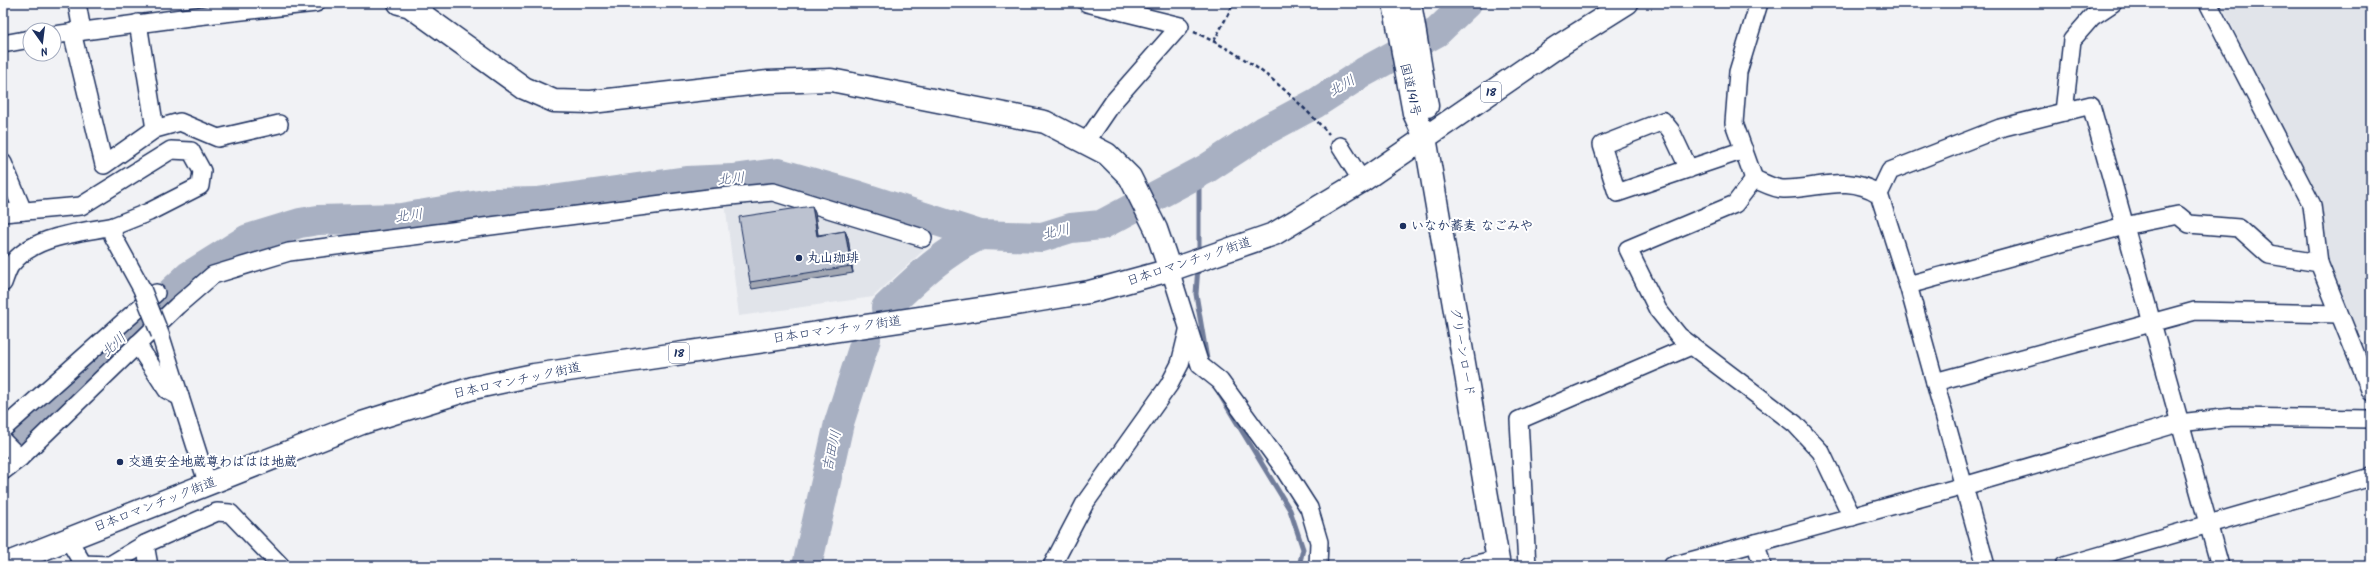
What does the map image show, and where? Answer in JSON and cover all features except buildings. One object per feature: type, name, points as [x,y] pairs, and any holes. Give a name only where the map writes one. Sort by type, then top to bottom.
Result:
[{"type":"main road","points":[[399,3],[410,6],[524,88],[554,101],[591,102],[768,82],[831,80],[1045,122],[1107,154],[1130,177],[1156,229],[1170,270]]},
{"type":"main road","name":"国道141号","points":[[1394,3],[1407,33],[1415,82],[1428,112],[1425,137]]},
{"type":"main road","name":"国道141号","points":[[1407,33],[1410,3]]},
{"type":"main road","name":"日本ロマンチック街道","points":[[3,565],[362,423],[473,388],[542,373],[1089,292],[1170,270],[1274,234],[1362,181],[1557,47],[1626,3]]},
{"type":"main road","name":"グリーンロード","points":[[1425,137],[1499,563]]},
{"type":"street","points":[[77,3],[77,32],[104,165],[155,129],[180,122],[218,138],[279,124]]},
{"type":"street","points":[[62,34],[138,23],[195,9],[316,3]]},
{"type":"street","points":[[1086,142],[1114,101],[1180,26],[1087,3]]},
{"type":"street","points":[[1754,179],[1734,123],[1738,72],[1759,3]]},
{"type":"street","points":[[2064,112],[2072,40],[2092,17],[2113,3]]},
{"type":"street","points":[[2208,3],[2312,205],[2319,263],[2371,392]]},
{"type":"street","points":[[138,23],[155,129]]},
{"type":"street","points":[[3,44],[22,40]]},
{"type":"street","points":[[1879,194],[1890,171],[2000,128],[2091,105],[2220,566]]},
{"type":"street","points":[[1689,169],[1671,131],[1664,122],[1602,145],[1617,193],[1689,169],[1744,150]]},
{"type":"street","points":[[1340,146],[1362,181]]},
{"type":"street","points":[[3,213],[81,206],[171,150],[191,151],[202,171],[200,186],[149,212],[114,226],[43,240],[29,249],[10,266],[3,283]]},
{"type":"street","points":[[3,163],[23,211]]},
{"type":"street","points":[[1754,179],[1782,189],[1827,183],[1866,186],[1879,194],[1908,285],[1986,566]]},
{"type":"street","points":[[1754,179],[1735,204],[1628,249],[1658,310],[1679,336],[1795,424],[1821,452],[1852,517]]},
{"type":"street","points":[[3,471],[20,458],[177,306],[213,275],[289,252],[709,198],[773,192],[923,238]]},
{"type":"street","points":[[1908,285],[2124,226],[2178,214],[2189,224],[2239,228],[2269,256],[2319,263]]},
{"type":"street","points":[[114,226],[113,236],[149,291],[160,334],[208,485]]},
{"type":"street","points":[[1170,270],[1188,331],[1200,365],[1220,381],[1282,466],[1309,508],[1319,542],[1318,566]]},
{"type":"street","points":[[3,429],[149,291]]},
{"type":"street","points":[[1935,382],[2194,311],[2339,314]]},
{"type":"street","points":[[1052,566],[1085,503],[1169,385],[1180,364],[1188,331]]},
{"type":"street","points":[[137,344],[167,390],[180,397]]},
{"type":"street","points":[[1527,566],[1519,420],[1691,346]]},
{"type":"street","points":[[1672,566],[1964,486],[2179,423],[2232,417],[2371,419]]},
{"type":"street","points":[[3,441],[20,458]]},
{"type":"street","points":[[2064,566],[2371,477]]},
{"type":"street","points":[[68,539],[83,564],[110,565],[145,544],[216,512],[230,513],[281,566]]},
{"type":"street","points":[[1756,543],[1762,566]]},
{"type":"street","points":[[145,544],[149,566]]},
{"type":"street","points":[[1467,566],[1499,563]]},
{"type":"path","points":[[1214,41],[1234,3]]},
{"type":"path","points":[[1180,26],[1214,41],[1258,66],[1297,100],[1340,146]]},
{"type":"shaded area","points":[[2221,3],[2371,3],[2371,330],[2353,334],[2328,276],[2316,200]]},
{"type":"shaded area","points":[[724,195],[793,198],[912,241],[925,249],[873,297],[739,316]]},
{"type":"waterway","name":"北川","points":[[3,448],[189,276],[248,239],[300,223],[318,220],[401,218],[491,203],[537,202],[687,181],[732,179],[778,173],[859,196],[980,235],[1042,237],[1071,228],[1101,225],[1206,169],[1264,131],[1316,103],[1364,72],[1437,32],[1467,3]]},
{"type":"waterway","points":[[1199,255],[1199,178],[1206,169]]},
{"type":"waterway","name":"吉田川","points":[[886,308],[930,267],[954,250],[980,235]]},
{"type":"waterway","points":[[1198,266],[1196,294],[1208,365]]},
{"type":"waterway","name":"吉田川","points":[[807,566],[839,423],[866,339]]},
{"type":"waterway","points":[[1220,395],[1290,510],[1303,549],[1299,566]]},
{"type":"place","name":"いなか蕎麦 なごみや","points":[[1403,226]]},
{"type":"place","name":"丸山珈琲","points":[[799,258]]},
{"type":"place","name":"交通安全地蔵尊わははは地蔵","points":[[120,462]]}]
